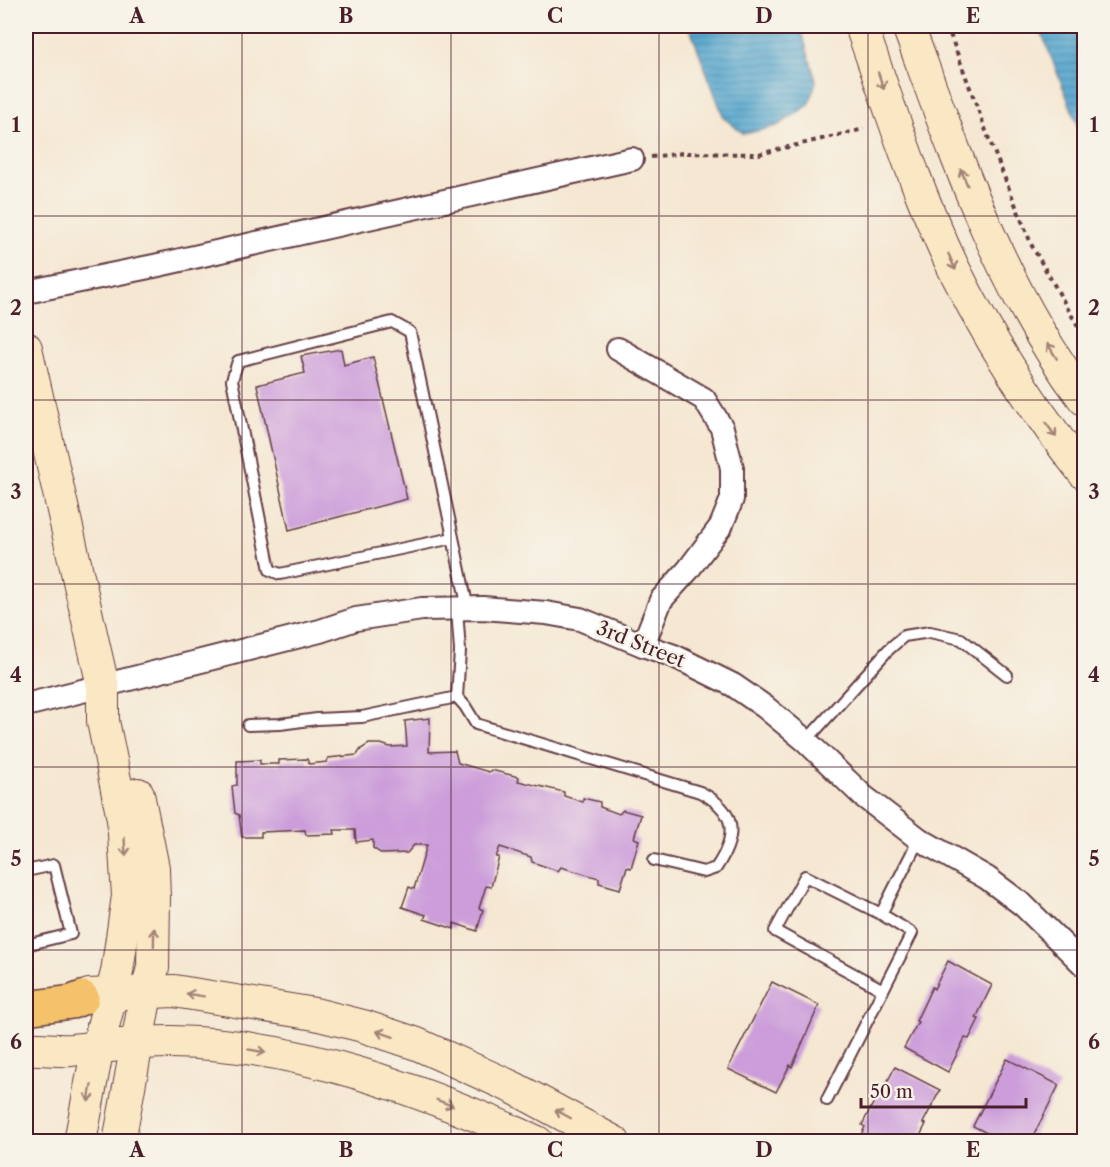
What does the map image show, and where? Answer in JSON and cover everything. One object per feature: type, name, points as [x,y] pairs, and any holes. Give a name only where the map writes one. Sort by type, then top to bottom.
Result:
[{"type":"highway","points":[[26,1008],[72,1002],[96,996]]},
{"type":"main road","points":[[861,26],[906,151],[953,267],[1006,363],[1034,406],[1084,473]]},
{"type":"main road","points":[[908,26],[980,216],[1050,349],[1084,399]]},
{"type":"main road","points":[[26,348],[103,686],[103,721],[123,819],[128,896],[117,972],[96,996],[98,1046],[80,1142]]},
{"type":"main road","points":[[103,686],[120,715],[132,762],[153,868],[153,968],[136,1045],[119,1142]]},
{"type":"main road","points":[[26,1000],[174,991],[315,1014],[363,1026],[417,1044],[514,1088],[614,1142]]},
{"type":"main road","points":[[26,1049],[68,1050],[170,1042],[242,1048],[338,1067],[424,1095],[537,1142]]},
{"type":"street","points":[[26,292],[154,266],[632,159]]},
{"type":"street","points":[[618,350],[704,399],[722,428],[732,468],[732,499],[721,526],[688,570],[661,600],[643,645]]},
{"type":"street","name":"3rd Street","points":[[26,705],[320,631],[356,619],[422,609],[483,608],[546,613],[580,619],[674,656],[733,685],[765,707],[806,741],[863,796],[919,839],[987,878],[1023,905],[1084,965]]},
{"type":"lane","points":[[453,538],[280,574],[270,570],[232,380],[238,361],[392,322],[410,332],[453,538],[463,609],[457,697],[476,724],[700,792],[713,799],[723,809],[730,824],[731,837],[725,855],[717,868],[704,872],[654,860]]},
{"type":"lane","points":[[806,741],[888,650],[904,636],[930,632],[961,639],[1007,675]]},
{"type":"lane","points":[[248,725],[362,717],[457,697]]},
{"type":"lane","points":[[881,914],[919,839]]},
{"type":"lane","points":[[26,871],[54,865],[71,934],[26,945]]},
{"type":"lane","points":[[827,1100],[883,990],[912,933],[881,914],[805,876],[775,931],[883,990]]},
{"type":"path","points":[[947,26],[1032,246],[1084,337]]},
{"type":"path","points":[[632,159],[683,153],[759,154],[864,129]]},
{"type":"water","points":[[689,26],[800,26],[816,81],[809,105],[777,126],[744,134],[724,118]]},
{"type":"water","points":[[1039,26],[1084,26],[1084,141]]},
{"type":"building","points":[[341,349],[344,365],[373,357],[407,499],[289,530],[257,385],[305,373],[301,356]]},
{"type":"building","points":[[430,718],[429,752],[455,751],[458,763],[489,772],[491,770],[519,777],[518,781],[564,792],[564,796],[583,802],[583,798],[600,802],[600,807],[619,814],[623,810],[641,815],[634,838],[639,840],[631,868],[627,867],[620,889],[599,883],[599,878],[561,867],[558,871],[532,862],[531,857],[500,847],[491,887],[486,886],[479,908],[483,910],[477,931],[454,923],[454,929],[424,919],[426,915],[402,907],[409,887],[414,889],[427,845],[414,845],[407,853],[382,854],[373,848],[373,840],[356,842],[355,830],[334,830],[335,834],[306,835],[305,830],[261,832],[261,837],[242,837],[239,815],[235,813],[232,786],[237,785],[237,761],[260,760],[260,764],[279,764],[279,760],[307,759],[309,764],[327,762],[328,758],[357,755],[369,744],[390,747],[407,746],[405,721]]},
{"type":"building","points":[[948,961],[992,985],[969,1039],[965,1038],[948,1072],[904,1048],[918,1022],[916,1021],[932,987],[934,989]]},
{"type":"building","points":[[772,982],[819,1005],[792,1067],[790,1065],[776,1092],[728,1069]]},
{"type":"building","points":[[1007,1059],[1059,1085],[1030,1142],[1004,1142],[973,1126]]},
{"type":"building","points":[[895,1067],[940,1090],[923,1123],[926,1124],[917,1142],[857,1142],[865,1127],[862,1125]]}]
